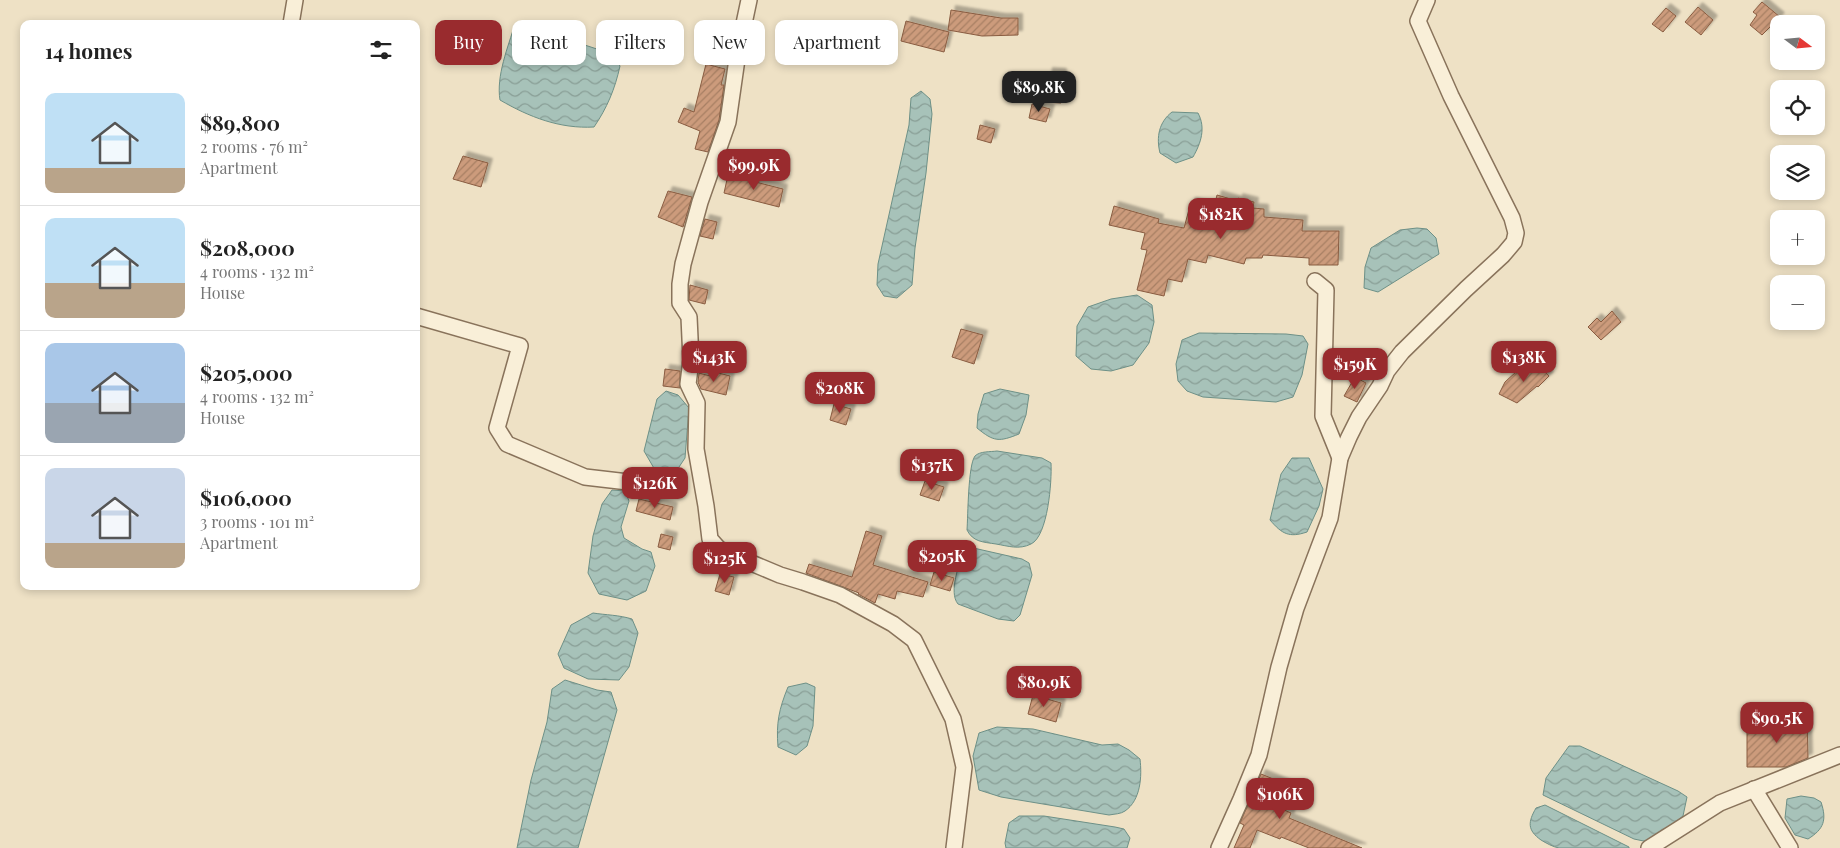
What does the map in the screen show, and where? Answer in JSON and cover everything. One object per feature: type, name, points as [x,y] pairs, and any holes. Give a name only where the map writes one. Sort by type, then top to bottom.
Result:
[{"type":"street","points":[[292,20],[295,0]]},
{"type":"street","points":[[749,0],[738,52],[728,122],[700,202],[683,264],[680,284],[680,303],[689,317],[692,360],[688,384],[697,403],[696,449],[710,538],[719,549],[737,557],[780,575],[840,595],[893,624],[914,640],[953,719],[964,766],[954,848]]},
{"type":"street","points":[[1219,848],[1259,755],[1278,667],[1296,608],[1330,518],[1340,458],[1359,417],[1380,386],[1387,371],[1402,352],[1466,289],[1503,256],[1514,242],[1516,233],[1512,218],[1451,96],[1418,21],[1427,0]]},
{"type":"street","points":[[1315,281],[1326,290],[1323,416],[1340,458]]},
{"type":"street","points":[[420,317],[520,346],[496,428],[507,444],[585,477],[628,482]]},
{"type":"street","points":[[1650,848],[1720,803],[1840,755]]},
{"type":"street","points":[[1754,790],[1790,848]]},
{"type":"water","points":[[512,34],[512,65],[586,65],[586,45],[596,49],[596,65],[620,66],[613,90],[603,113],[594,127],[581,127],[545,121],[522,112],[500,100],[499,91],[503,62]]},
{"type":"water","points":[[921,91],[930,99],[932,114],[926,173],[915,248],[912,285],[897,298],[884,296],[877,285],[878,264],[909,125],[911,98]]},
{"type":"water","points":[[1172,112],[1198,113],[1202,124],[1200,141],[1193,157],[1176,163],[1160,153],[1158,141],[1161,125]]},
{"type":"water","points":[[1427,229],[1436,238],[1439,254],[1378,292],[1364,288],[1365,267],[1371,248],[1400,230]]},
{"type":"water","points":[[1137,295],[1152,305],[1154,322],[1149,343],[1133,365],[1111,371],[1091,369],[1076,356],[1077,326],[1088,307],[1111,299]]},
{"type":"water","points":[[1199,333],[1286,334],[1303,336],[1308,344],[1302,375],[1293,397],[1276,402],[1203,397],[1187,391],[1178,381],[1176,364],[1182,340]]},
{"type":"water","points":[[1000,389],[1029,395],[1026,415],[1019,434],[997,439],[988,436],[977,428],[978,414],[984,394]]},
{"type":"water","points":[[666,391],[678,395],[689,408],[685,458],[675,473],[655,470],[644,451],[657,399]]},
{"type":"water","points":[[997,451],[1042,458],[1051,463],[1050,494],[1045,520],[1037,539],[1027,546],[1014,547],[983,542],[972,537],[967,530],[973,461],[975,456],[980,453]]},
{"type":"water","points":[[1292,458],[1309,458],[1323,489],[1319,506],[1307,532],[1295,535],[1282,532],[1270,520],[1281,474]]},
{"type":"water","points":[[612,490],[625,491],[629,501],[621,527],[624,538],[651,552],[655,566],[646,591],[627,600],[599,594],[588,573],[593,536],[602,504]]},
{"type":"water","points":[[969,547],[1022,559],[1029,563],[1032,575],[1020,615],[1014,621],[998,619],[958,604],[955,599],[954,585],[964,548]]},
{"type":"water","points":[[593,613],[632,619],[638,633],[629,667],[619,680],[588,679],[564,668],[558,654],[571,625]]},
{"type":"water","points":[[565,680],[597,690],[611,692],[617,710],[578,848],[517,848],[531,780],[547,722],[552,689]]},
{"type":"water","points":[[806,683],[815,687],[813,726],[807,746],[796,755],[778,747],[777,731],[779,716],[788,687]]},
{"type":"water","points":[[997,727],[1033,729],[1102,745],[1118,744],[1140,759],[1139,787],[1134,801],[1123,812],[1109,815],[1001,797],[979,790],[973,756],[979,733]]},
{"type":"water","points":[[1569,746],[1580,746],[1678,791],[1687,797],[1683,816],[1653,843],[1634,839],[1543,795],[1546,778]]},
{"type":"water","points":[[1801,796],[1814,798],[1821,802],[1824,814],[1821,828],[1808,839],[1795,835],[1785,818],[1787,799]]},
{"type":"water","points":[[1545,805],[1629,848],[1559,848],[1547,844],[1533,833],[1530,826],[1531,818],[1536,808]]},
{"type":"water","points":[[1019,816],[1044,816],[1115,827],[1124,829],[1130,838],[1127,848],[1006,848],[1005,843],[1009,823]]},
{"type":"building","points":[[1762,2],[1778,15],[1770,15],[1770,27],[1762,35],[1750,25],[1757,15],[1753,12]]},
{"type":"building","points":[[1698,7],[1713,20],[1701,35],[1685,22]]},
{"type":"building","points":[[1666,8],[1676,16],[1663,32],[1652,24]]},
{"type":"building","points":[[951,10],[1001,18],[1018,18],[1018,35],[982,36],[948,30]]},
{"type":"building","points":[[906,21],[949,32],[944,52],[901,41]]},
{"type":"building","points":[[706,65],[725,69],[721,85],[724,85],[719,120],[708,152],[695,149],[700,131],[678,122],[684,108],[694,112]]},
{"type":"building","points":[[1048,72],[1062,73],[1061,103],[1045,102]]},
{"type":"building","points":[[1032,104],[1050,109],[1046,122],[1029,118]]},
{"type":"building","points":[[980,125],[995,129],[991,143],[977,139]]},
{"type":"building","points":[[463,156],[488,163],[481,187],[453,179]]},
{"type":"building","points":[[728,175],[783,189],[779,207],[724,193]]},
{"type":"building","points":[[668,191],[692,197],[683,227],[658,217]]},
{"type":"building","points":[[1217,195],[1238,201],[1238,198],[1254,202],[1253,208],[1264,209],[1264,217],[1303,220],[1302,231],[1339,231],[1338,265],[1309,265],[1309,258],[1263,255],[1262,258],[1246,258],[1244,264],[1208,255],[1206,263],[1188,259],[1182,282],[1168,279],[1164,296],[1137,290],[1147,250],[1141,249],[1145,233],[1109,225],[1114,206],[1159,219],[1158,223],[1184,228],[1191,202],[1214,207]]},
{"type":"building","points":[[705,219],[717,222],[713,239],[700,236]]},
{"type":"building","points":[[690,285],[708,290],[705,304],[689,300]]},
{"type":"building","points":[[1612,311],[1621,322],[1601,340],[1588,327],[1597,318],[1601,322]]},
{"type":"building","points":[[961,329],[983,335],[974,364],[952,357]]},
{"type":"building","points":[[1534,360],[1549,376],[1538,387],[1517,403],[1499,394],[1505,382],[1517,371],[1520,374]]},
{"type":"building","points":[[665,369],[680,371],[680,388],[663,386]]},
{"type":"building","points":[[711,371],[730,376],[726,395],[701,389],[698,382],[699,373],[710,376]]},
{"type":"building","points":[[1355,377],[1366,383],[1357,402],[1344,396]]},
{"type":"building","points":[[834,404],[851,409],[846,425],[830,420]]},
{"type":"building","points":[[925,481],[944,487],[939,501],[920,495]]},
{"type":"building","points":[[639,499],[673,507],[670,520],[636,511]]},
{"type":"building","points":[[866,531],[882,536],[873,565],[928,582],[923,597],[897,591],[895,599],[878,594],[875,603],[859,593],[806,573],[809,564],[852,577]]},
{"type":"building","points":[[661,534],[673,537],[670,550],[658,547]]},
{"type":"building","points":[[934,572],[954,578],[950,591],[930,585]]},
{"type":"building","points":[[720,574],[734,577],[729,595],[715,591]]},
{"type":"building","points":[[1033,695],[1061,703],[1056,722],[1028,714]]},
{"type":"building","points":[[1807,717],[1808,758],[1786,767],[1747,767],[1747,725],[1793,722],[1793,718]]},
{"type":"building","points":[[1261,774],[1291,786],[1282,809],[1291,813],[1289,818],[1362,848],[1309,848],[1257,830],[1250,848],[1234,848],[1244,825],[1240,823]]}]
